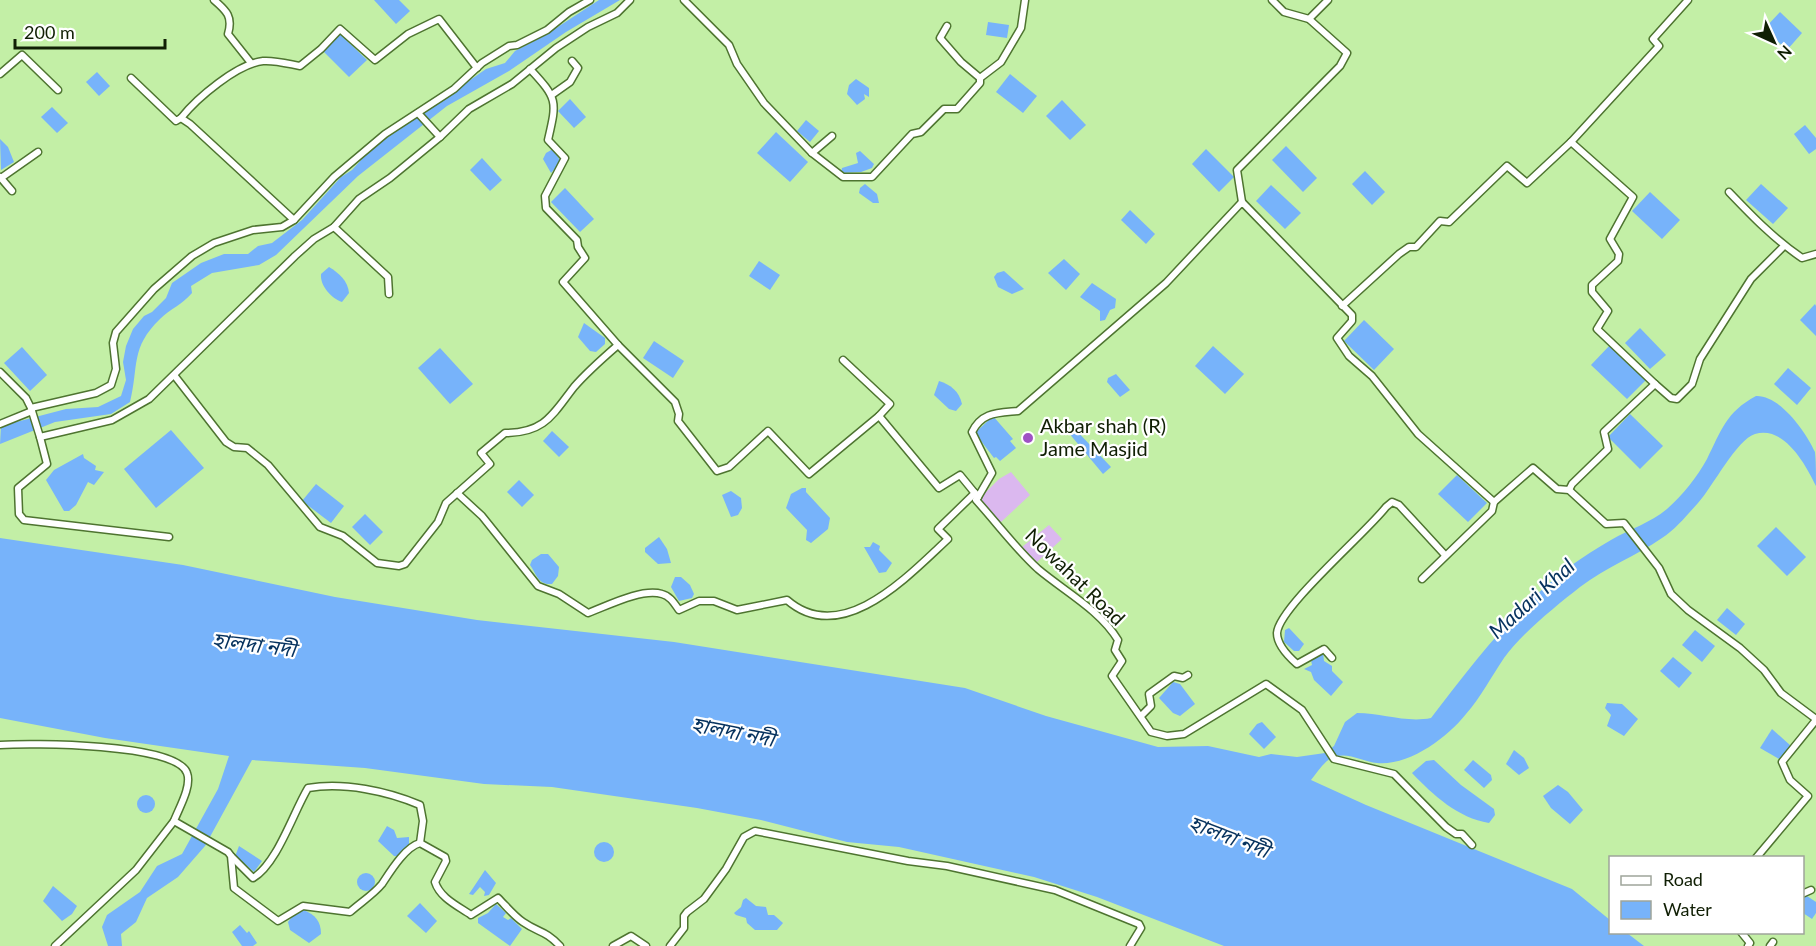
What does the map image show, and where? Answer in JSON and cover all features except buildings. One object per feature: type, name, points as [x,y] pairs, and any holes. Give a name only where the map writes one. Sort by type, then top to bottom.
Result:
[{"type":"street","points":[[214,0],[226,9],[230,18],[228,34],[251,63]]},
{"type":"street","points":[[0,424],[32,411],[96,393],[111,385],[116,369],[113,344],[116,332],[154,289],[192,256],[214,243],[253,230],[282,227],[294,220],[334,177],[385,134],[419,113],[509,46],[517,45],[547,30],[569,12],[590,0]]},
{"type":"street","points":[[39,434],[112,420],[150,399],[220,327],[314,239],[334,227],[359,199],[390,178],[440,137],[469,109],[512,84],[588,27],[616,12],[630,0]]},
{"type":"street","points":[[684,0],[729,45],[737,64],[764,103],[812,153],[843,177],[872,177],[912,134],[921,132],[944,109],[957,109],[980,83],[980,78],[1001,62],[1021,28],[1025,0]]},
{"type":"street","points":[[1272,0],[1284,12],[1309,20],[1347,53],[1340,66],[1237,170],[1242,202],[1352,315],[1353,321],[1337,338],[1349,356],[1372,376],[1418,434],[1494,502]]},
{"type":"street","points":[[1309,20],[1328,0]]},
{"type":"street","points":[[1342,306],[1399,254],[1409,247],[1416,247],[1440,220],[1449,222],[1507,166],[1522,176],[1527,183],[1571,142],[1659,46],[1653,39],[1688,0]]},
{"type":"street","points":[[131,78],[176,121],[192,105],[251,63],[267,61],[300,66],[321,50],[340,29],[375,60],[408,34],[439,19],[477,68]]},
{"type":"street","points":[[947,26],[940,38],[961,62],[980,78]]},
{"type":"street","points":[[0,74],[22,55],[58,90]]},
{"type":"street","points":[[553,94],[570,82],[578,68],[572,61]]},
{"type":"street","points":[[530,69],[553,94],[554,114],[548,140],[565,158],[545,196],[546,208],[577,240],[578,248],[585,258],[563,282],[618,345],[675,402],[679,414],[678,422],[718,472],[729,467],[768,431],[809,474],[879,416],[890,404],[843,360]]},
{"type":"street","points":[[419,113],[440,137]]},
{"type":"street","points":[[180,118],[294,220]]},
{"type":"street","points":[[812,153],[832,136]]},
{"type":"street","points":[[1571,142],[1633,197],[1610,239],[1619,254],[1618,261],[1592,285],[1592,292],[1608,311],[1597,329],[1671,398],[1677,399],[1692,384],[1700,359],[1751,279],[1784,246]]},
{"type":"street","points":[[12,191],[1,177],[38,152]]},
{"type":"street","points":[[1729,192],[1768,234],[1784,246],[1802,258],[1816,254]]},
{"type":"street","points":[[457,492],[482,516],[538,586],[559,594],[588,613],[628,597],[660,593],[669,597],[679,610],[699,601],[714,601],[737,610],[787,600],[806,613],[827,614],[856,610],[876,601],[902,581],[948,539],[938,529],[976,495],[992,472],[972,432],[977,422],[989,413],[1018,411],[1166,283],[1242,202]]},
{"type":"street","points":[[334,227],[388,277],[389,294]]},
{"type":"street","points":[[174,375],[229,445],[253,452],[268,465],[320,527],[343,536],[377,563],[399,566],[405,564],[438,522],[446,503],[490,464],[481,453],[505,433],[516,433],[548,420],[558,411],[575,386],[618,345]]},
{"type":"street","points":[[0,372],[26,398],[47,464],[18,488],[21,518],[169,537]]},
{"type":"street","points":[[1569,490],[1572,484],[1608,449],[1604,432],[1654,384]]},
{"type":"street","name":"Nowahat Road","points":[[879,416],[939,488],[960,475],[976,495],[976,500],[1036,567],[1091,610],[1114,635],[1118,640],[1115,650],[1122,661],[1112,676],[1151,732],[1167,736],[1184,734],[1266,684],[1302,710],[1334,759],[1394,774],[1446,827],[1456,834],[1462,834],[1473,845]]},
{"type":"street","points":[[1422,579],[1445,555],[1460,545],[1492,511],[1494,502],[1533,468],[1557,489],[1569,490],[1606,524],[1624,523],[1659,568],[1671,594],[1688,610],[1740,648],[1764,670],[1781,693],[1816,720],[1782,762],[1790,780],[1808,796],[1758,856]]},
{"type":"street","points":[[1332,658],[1324,649],[1297,664],[1280,645],[1277,634],[1281,622],[1317,578],[1386,507],[1392,502],[1399,505],[1445,555]]},
{"type":"street","points":[[1140,716],[1151,706],[1149,694],[1156,688],[1174,676],[1183,678],[1188,675]]},
{"type":"street","points":[[0,745],[38,743],[99,747],[176,761],[187,772],[188,781],[174,821],[136,870],[55,946]]},
{"type":"street","points":[[174,821],[210,839],[253,878],[268,862],[308,788],[321,786],[380,792],[420,805],[423,821],[420,843]]},
{"type":"street","points":[[670,946],[684,928],[684,916],[690,908],[704,899],[726,869],[739,843],[749,833],[755,831],[908,861],[947,866],[1055,890],[1139,924],[1141,928],[1131,946]]},
{"type":"street","points":[[231,856],[234,888],[278,921],[303,906],[333,912],[350,912],[383,883],[393,865],[415,844],[420,843],[445,857],[446,861],[435,882],[438,889],[451,902],[471,915],[493,899],[498,898],[516,916],[529,926],[546,932],[560,946]]},
{"type":"street","points":[[1804,893],[1810,890]]},
{"type":"street","points":[[1742,934],[1748,938],[1750,943],[1748,946]]},
{"type":"street","points":[[613,946],[631,936],[646,946]]},
{"type":"shaded area","points":[[1011,472],[1030,495],[1000,523],[979,499],[999,479]]},
{"type":"shaded area","points":[[1049,525],[1062,539],[1037,562],[1022,547]]},
{"type":"water","points":[[374,0],[399,0],[410,11],[396,24]]},
{"type":"water","points":[[599,0],[620,0],[566,32],[509,71],[447,106],[358,176],[276,255],[259,265],[212,273],[191,286],[192,293],[160,319],[144,339],[137,358],[130,402],[111,414],[55,422],[0,444],[1,426],[66,409],[98,407],[121,396],[126,380],[123,362],[133,329],[144,316],[152,312],[166,298],[172,283],[201,263],[224,254],[248,254],[258,246],[272,243],[302,220],[341,177],[352,170],[371,149],[486,69],[505,63],[515,51],[544,36]]},
{"type":"water","points":[[1780,12],[1802,33],[1787,50],[1764,29]]},
{"type":"water","points":[[988,22],[1009,25],[1007,38],[986,35]]},
{"type":"water","points":[[339,33],[367,60],[349,77],[322,50]]},
{"type":"water","points":[[97,72],[110,86],[99,96],[86,82]]},
{"type":"water","points":[[1010,74],[1037,96],[1023,113],[996,92]]},
{"type":"water","points":[[856,79],[869,88],[869,97],[864,94],[865,99],[857,105],[847,94],[849,85]]},
{"type":"water","points":[[570,99],[586,117],[574,128],[558,111]]},
{"type":"water","points":[[1062,100],[1086,125],[1070,140],[1046,116]]},
{"type":"water","points":[[52,107],[68,123],[57,133],[41,117]]},
{"type":"water","points":[[806,120],[819,131],[810,142],[797,131]]},
{"type":"water","points":[[1805,125],[1816,138],[1816,149],[1809,154],[1794,134]]},
{"type":"water","points":[[776,132],[808,162],[790,182],[757,153]]},
{"type":"water","points":[[0,139],[8,147],[14,162],[1,170]]},
{"type":"water","points":[[1286,146],[1317,178],[1303,192],[1272,160]]},
{"type":"water","points":[[553,149],[561,162],[551,173],[543,159],[546,153]]},
{"type":"water","points":[[1206,149],[1234,177],[1219,192],[1192,164]]},
{"type":"water","points":[[860,151],[874,164],[872,168],[861,172],[841,173],[842,168],[858,163],[856,153]]},
{"type":"water","points":[[482,158],[502,180],[490,191],[470,170]]},
{"type":"water","points":[[1365,171],[1385,192],[1372,205],[1352,184]]},
{"type":"water","points":[[865,184],[877,194],[879,203],[873,203],[859,193],[860,188]]},
{"type":"water","points":[[1761,184],[1788,208],[1773,224],[1746,200]]},
{"type":"water","points":[[1271,185],[1301,213],[1285,229],[1256,201]]},
{"type":"water","points":[[565,188],[594,219],[580,232],[551,202]]},
{"type":"water","points":[[1650,192],[1680,220],[1662,239],[1632,211]]},
{"type":"water","points":[[1130,210],[1155,234],[1146,244],[1121,220]]},
{"type":"water","points":[[1064,259],[1080,274],[1066,290],[1048,273]]},
{"type":"water","points":[[759,261],[780,275],[770,290],[749,276]]},
{"type":"water","points":[[329,267],[347,285],[349,293],[342,302],[330,295],[322,283],[321,274]]},
{"type":"water","points":[[1004,271],[1024,289],[1012,294],[998,287],[994,277],[997,273]]},
{"type":"water","points":[[1092,283],[1116,299],[1115,308],[1110,310],[1105,320],[1100,321],[1100,311],[1080,297]]},
{"type":"water","points":[[1815,304],[1816,306],[1816,336],[1800,320]]},
{"type":"water","points":[[1364,320],[1394,349],[1374,370],[1344,341]]},
{"type":"water","points":[[584,323],[605,338],[605,344],[596,352],[590,351],[578,337]]},
{"type":"water","points":[[1640,328],[1666,355],[1650,369],[1625,343]]},
{"type":"water","points":[[654,341],[684,361],[673,378],[643,358]]},
{"type":"water","points":[[1611,344],[1647,379],[1627,399],[1591,365]]},
{"type":"water","points":[[1213,346],[1244,374],[1225,394],[1195,366]]},
{"type":"water","points":[[22,347],[47,375],[30,391],[4,363]]},
{"type":"water","points":[[440,348],[473,384],[450,404],[418,368]]},
{"type":"water","points":[[1788,368],[1811,388],[1797,405],[1774,384]]},
{"type":"water","points":[[1116,374],[1130,390],[1120,397],[1107,382],[1108,378]]},
{"type":"water","points":[[939,381],[951,387],[959,395],[962,404],[956,411],[949,409],[934,395]]},
{"type":"water","name":"হালদা নদী","points":[[1756,396],[1765,397],[1783,408],[1799,425],[1815,452],[1816,486],[1800,458],[1784,441],[1775,435],[1766,433],[1755,434],[1748,438],[1733,454],[1704,496],[1672,530],[1590,580],[1530,630],[1504,658],[1481,694],[1458,723],[1438,741],[1414,755],[1389,763],[1377,763],[1347,756],[1333,757],[1311,780],[1366,805],[1572,889],[1609,919],[1609,934],[1628,934],[1644,946],[1224,946],[1097,897],[1034,877],[899,847],[847,842],[761,820],[697,808],[552,787],[484,784],[365,768],[252,760],[205,846],[178,877],[147,898],[136,922],[121,934],[122,946],[108,946],[102,927],[107,915],[140,892],[157,866],[182,854],[218,789],[229,756],[105,738],[0,718],[0,538],[183,565],[335,597],[477,620],[674,642],[965,688],[1046,716],[1158,747],[1208,746],[1259,757],[1271,754],[1297,757],[1325,753],[1334,746],[1345,722],[1357,713],[1403,719],[1431,718],[1495,638],[1549,583],[1590,553],[1654,518],[1673,504],[1699,472],[1731,416]]},
{"type":"water","points":[[1630,414],[1663,446],[1640,469],[1608,437]]},
{"type":"water","points":[[993,416],[1013,439],[1010,441],[1016,448],[1000,461],[994,458],[975,433]]},
{"type":"water","points":[[1073,427],[1111,467],[1103,474],[1068,432]]},
{"type":"water","points":[[171,430],[204,468],[156,508],[124,469]]},
{"type":"water","points":[[552,431],[569,447],[559,457],[543,441]]},
{"type":"water","points":[[83,454],[84,458],[96,466],[95,470],[104,472],[94,485],[88,482],[76,505],[69,511],[64,511],[46,480],[54,470]]},
{"type":"water","points":[[1457,475],[1487,503],[1468,522],[1438,494]]},
{"type":"water","points":[[519,480],[534,495],[522,507],[507,492]]},
{"type":"water","points":[[316,484],[344,506],[331,523],[302,501]]},
{"type":"water","points":[[806,488],[806,492],[830,518],[828,529],[811,543],[806,540],[807,530],[786,508],[791,494]]},
{"type":"water","points":[[731,491],[741,498],[742,508],[738,515],[731,517],[722,495]]},
{"type":"water","points":[[365,514],[383,532],[370,545],[352,527]]},
{"type":"water","points":[[1776,527],[1806,557],[1787,576],[1757,546]]},
{"type":"water","points":[[659,537],[667,549],[671,563],[658,564],[645,552],[645,548]]},
{"type":"water","points":[[873,542],[880,546],[879,550],[892,563],[886,572],[879,573],[864,547],[870,547]]},
{"type":"water","points":[[541,554],[548,554],[559,567],[558,576],[552,584],[541,581],[530,565],[532,560]]},
{"type":"water","points":[[675,577],[681,577],[690,585],[694,594],[692,598],[679,601],[671,587]]},
{"type":"water","points":[[1727,608],[1745,624],[1736,635],[1717,620]]},
{"type":"water","points":[[1289,628],[1304,644],[1299,651],[1294,651],[1284,642],[1285,630]]},
{"type":"water","points":[[1695,630],[1715,646],[1702,662],[1682,645]]},
{"type":"water","points":[[1323,652],[1324,661],[1332,666],[1332,671],[1343,682],[1331,696],[1314,680],[1311,672],[1304,669],[1312,665],[1311,660]]},
{"type":"water","points":[[1673,657],[1692,673],[1679,688],[1660,671]]},
{"type":"water","points":[[1173,682],[1180,684],[1195,704],[1180,716],[1173,713],[1159,698]]},
{"type":"water","points":[[1607,703],[1622,704],[1638,719],[1624,736],[1607,726],[1611,715],[1605,708]]},
{"type":"water","points":[[1262,722],[1276,737],[1264,749],[1249,734],[1257,724]]},
{"type":"water","points":[[1772,729],[1791,746],[1781,760],[1760,748]]},
{"type":"water","points":[[1514,750],[1524,758],[1529,768],[1519,775],[1506,764]]},
{"type":"water","points":[[1434,760],[1461,785],[1494,809],[1495,815],[1489,823],[1457,811],[1437,797],[1412,773],[1426,761]]},
{"type":"water","points":[[1473,760],[1491,775],[1492,780],[1484,788],[1464,770]]},
{"type":"water","points":[[1558,785],[1568,792],[1583,810],[1570,824],[1551,808],[1543,796]]},
{"type":"water","points":[[146,795],[152,798],[155,804],[152,810],[146,813],[140,810],[137,804],[140,798]]},
{"type":"water","points":[[387,826],[394,830],[397,838],[409,837],[409,848],[402,857],[394,856],[378,841]]},
{"type":"water","points":[[604,842],[611,845],[614,852],[611,859],[604,862],[597,859],[594,852],[597,845]]},
{"type":"water","points":[[239,846],[262,861],[254,872],[245,864],[242,867],[233,862]]},
{"type":"water","points":[[485,870],[496,883],[489,895],[484,896],[485,892],[480,887],[473,895],[469,894]]},
{"type":"water","points":[[362,873],[370,873],[375,878],[373,889],[362,891],[357,886],[357,878]]},
{"type":"water","points":[[53,886],[77,906],[72,914],[62,921],[43,901]]},
{"type":"water","points":[[1804,894],[1816,902],[1816,913],[1812,919],[1804,914]]},
{"type":"water","points":[[746,898],[756,906],[766,907],[768,915],[774,915],[783,923],[777,930],[755,930],[747,923],[746,918],[734,913]]},
{"type":"water","points":[[420,903],[437,921],[426,933],[407,916]]},
{"type":"water","points":[[496,904],[506,913],[503,917],[508,920],[511,918],[522,929],[510,946],[478,923],[478,918],[488,913]]},
{"type":"water","points":[[304,910],[317,919],[321,929],[321,934],[309,943],[290,930],[288,922],[295,913]]},
{"type":"water","points":[[240,925],[247,933],[249,931],[257,943],[253,946],[242,946],[232,932]]},
{"type":"place","name":"Akbar shah (R) Jame Masjid","points":[[1028,438]]},
{"type":"water label","name":"Madari Khal","points":[[1532,599]]}]
